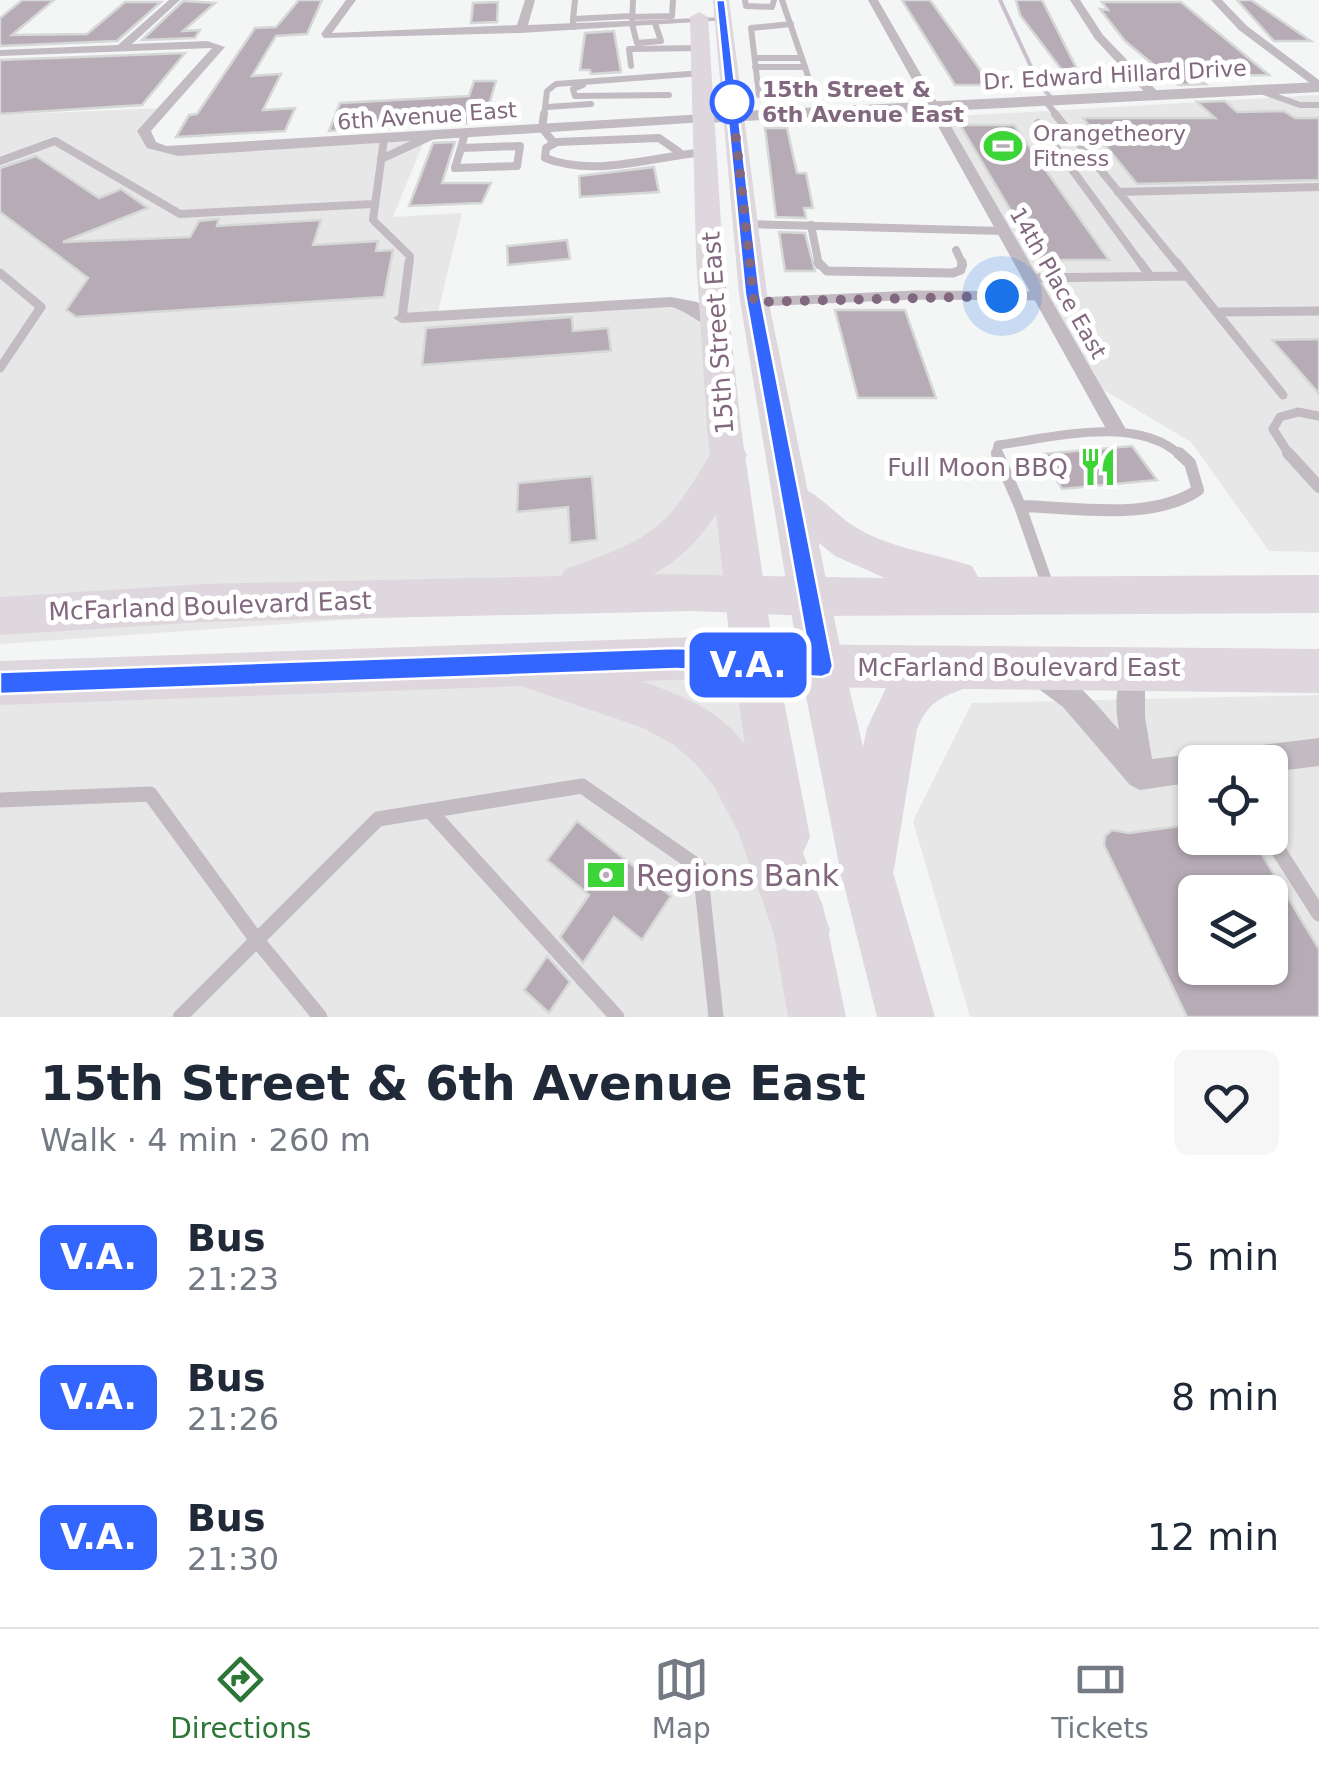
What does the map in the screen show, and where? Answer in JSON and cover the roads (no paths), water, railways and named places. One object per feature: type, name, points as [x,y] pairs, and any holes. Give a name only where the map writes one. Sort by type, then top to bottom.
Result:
[{"type":"highway","points":[[530,596],[627,569],[681,536],[710,494],[728,455]]},
{"type":"highway","points":[[792,499],[834,538],[880,562],[1035,593]]},
{"type":"highway","name":"McFarland Boulevard East","points":[[7,613],[203,602],[743,592],[812,597],[1319,594]]},
{"type":"highway","name":"McFarland Boulevard East","points":[[0,683],[501,662],[698,658],[752,665],[1319,671]]},
{"type":"highway","points":[[501,662],[625,700],[691,727],[716,750],[741,785],[771,846],[801,930]]},
{"type":"highway","points":[[866,869],[892,728],[904,700],[929,674],[1011,669]]},
{"type":"main road","name":"15th Street East","points":[[697,0],[712,287],[743,592],[752,665],[817,1017]]},
{"type":"main road","name":"15th Street East","points":[[720,0],[754,302],[822,666],[866,869],[906,1017]]},
{"type":"street","points":[[0,53],[122,47],[175,0]]},
{"type":"street","points":[[350,0],[326,34],[346,38],[522,30],[635,10],[655,23],[723,20]]},
{"type":"street","points":[[522,30],[530,0]]},
{"type":"street","name":"14th Place East","points":[[873,0],[1117,431]]},
{"type":"street","points":[[1074,0],[1099,37],[1154,95]]},
{"type":"street","points":[[1216,0],[1243,28],[1319,87]]},
{"type":"street","name":"6th Avenue East","points":[[122,47],[218,47],[144,131],[145,140],[152,147],[178,152],[705,118]]},
{"type":"street","name":"Dr. Edward Hillard Drive","points":[[705,118],[1319,87]]},
{"type":"street","points":[[671,302],[712,287]]},
{"type":"street","points":[[402,318],[671,302],[689,306],[715,323]]},
{"type":"street","points":[[1140,775],[1131,716],[1132,682],[1159,667]]},
{"type":"street","points":[[1011,669],[1073,698],[1140,775]]},
{"type":"street","points":[[1288,756],[1319,752]]},
{"type":"street","points":[[1140,775],[1178,770]]},
{"type":"lane","points":[[573,23],[575,0]]},
{"type":"lane","points":[[745,0],[746,6],[760,9],[772,8],[774,0]]},
{"type":"lane","points":[[782,0],[821,113]]},
{"type":"lane","points":[[671,5],[672,16],[635,10],[637,43],[700,48]]},
{"type":"lane","points":[[655,23],[666,65]]},
{"type":"lane","points":[[791,24],[750,28],[759,95],[814,95]]},
{"type":"lane","points":[[631,66],[630,49],[662,45]]},
{"type":"lane","points":[[755,62],[802,58]]},
{"type":"lane","points":[[727,60],[805,67]]},
{"type":"lane","points":[[554,143],[542,128],[547,91],[556,84],[702,77]]},
{"type":"lane","points":[[547,107],[634,102],[669,95],[673,92],[670,78]]},
{"type":"lane","points":[[622,80],[565,87],[560,95],[669,95]]},
{"type":"lane","points":[[581,98],[575,96],[573,89],[583,85]]},
{"type":"lane","points":[[1258,90],[1300,105],[1319,105]]},
{"type":"lane","points":[[1045,101],[1283,395]]},
{"type":"lane","points":[[1038,123],[1150,276]]},
{"type":"lane","points":[[461,148],[520,146],[517,166],[455,168],[461,148],[466,133]]},
{"type":"lane","points":[[381,159],[431,136]]},
{"type":"lane","points":[[679,152],[659,138],[581,140],[554,143],[546,148],[546,158],[556,164],[652,160],[679,152],[706,152]]},
{"type":"lane","points":[[384,139],[373,220],[410,256],[402,318]]},
{"type":"lane","points":[[581,140],[555,150],[553,156],[573,162],[652,160]]},
{"type":"lane","points":[[0,161],[55,141],[180,214],[373,204]]},
{"type":"lane","points":[[1055,146],[1081,146]]},
{"type":"lane","points":[[1118,192],[1319,188]]},
{"type":"lane","points":[[746,224],[1003,231]]},
{"type":"lane","points":[[811,225],[819,266],[827,271],[953,273],[963,266],[956,250]]},
{"type":"lane","points":[[0,272],[42,306],[0,368]]},
{"type":"lane","points":[[1030,278],[1186,276]]},
{"type":"lane","points":[[754,302],[916,295],[1040,296]]},
{"type":"lane","points":[[1216,312],[1319,311]]},
{"type":"lane","points":[[1319,416],[1298,412],[1280,416],[1273,429],[1282,446],[1319,487]]},
{"type":"lane","points":[[1020,506],[1156,506],[1190,499],[1198,490],[1196,477],[1180,454],[1146,436],[1117,431],[998,445],[996,457],[1020,506],[1035,593]]},
{"type":"lane","points":[[180,1017],[378,818],[582,786],[700,868],[716,1017]]},
{"type":"lane","points":[[0,800],[150,794],[256,939],[320,1017]]},
{"type":"lane","points":[[430,811],[617,1017]]},
{"type":"lane","points":[[1281,855],[1319,914]]},
{"type":"waterway","points":[[1000,0],[1040,86],[1050,96]]},
{"type":"place","name":"15th Street & 6th Avenue East","points":[[732,102]]},
{"type":"place","name":"Orangetheory Fitness","points":[[1003,146]]},
{"type":"place","name":"Full Moon BBQ","points":[[1098,467]]},
{"type":"place","name":"Regions Bank","points":[[606,875]]}]
